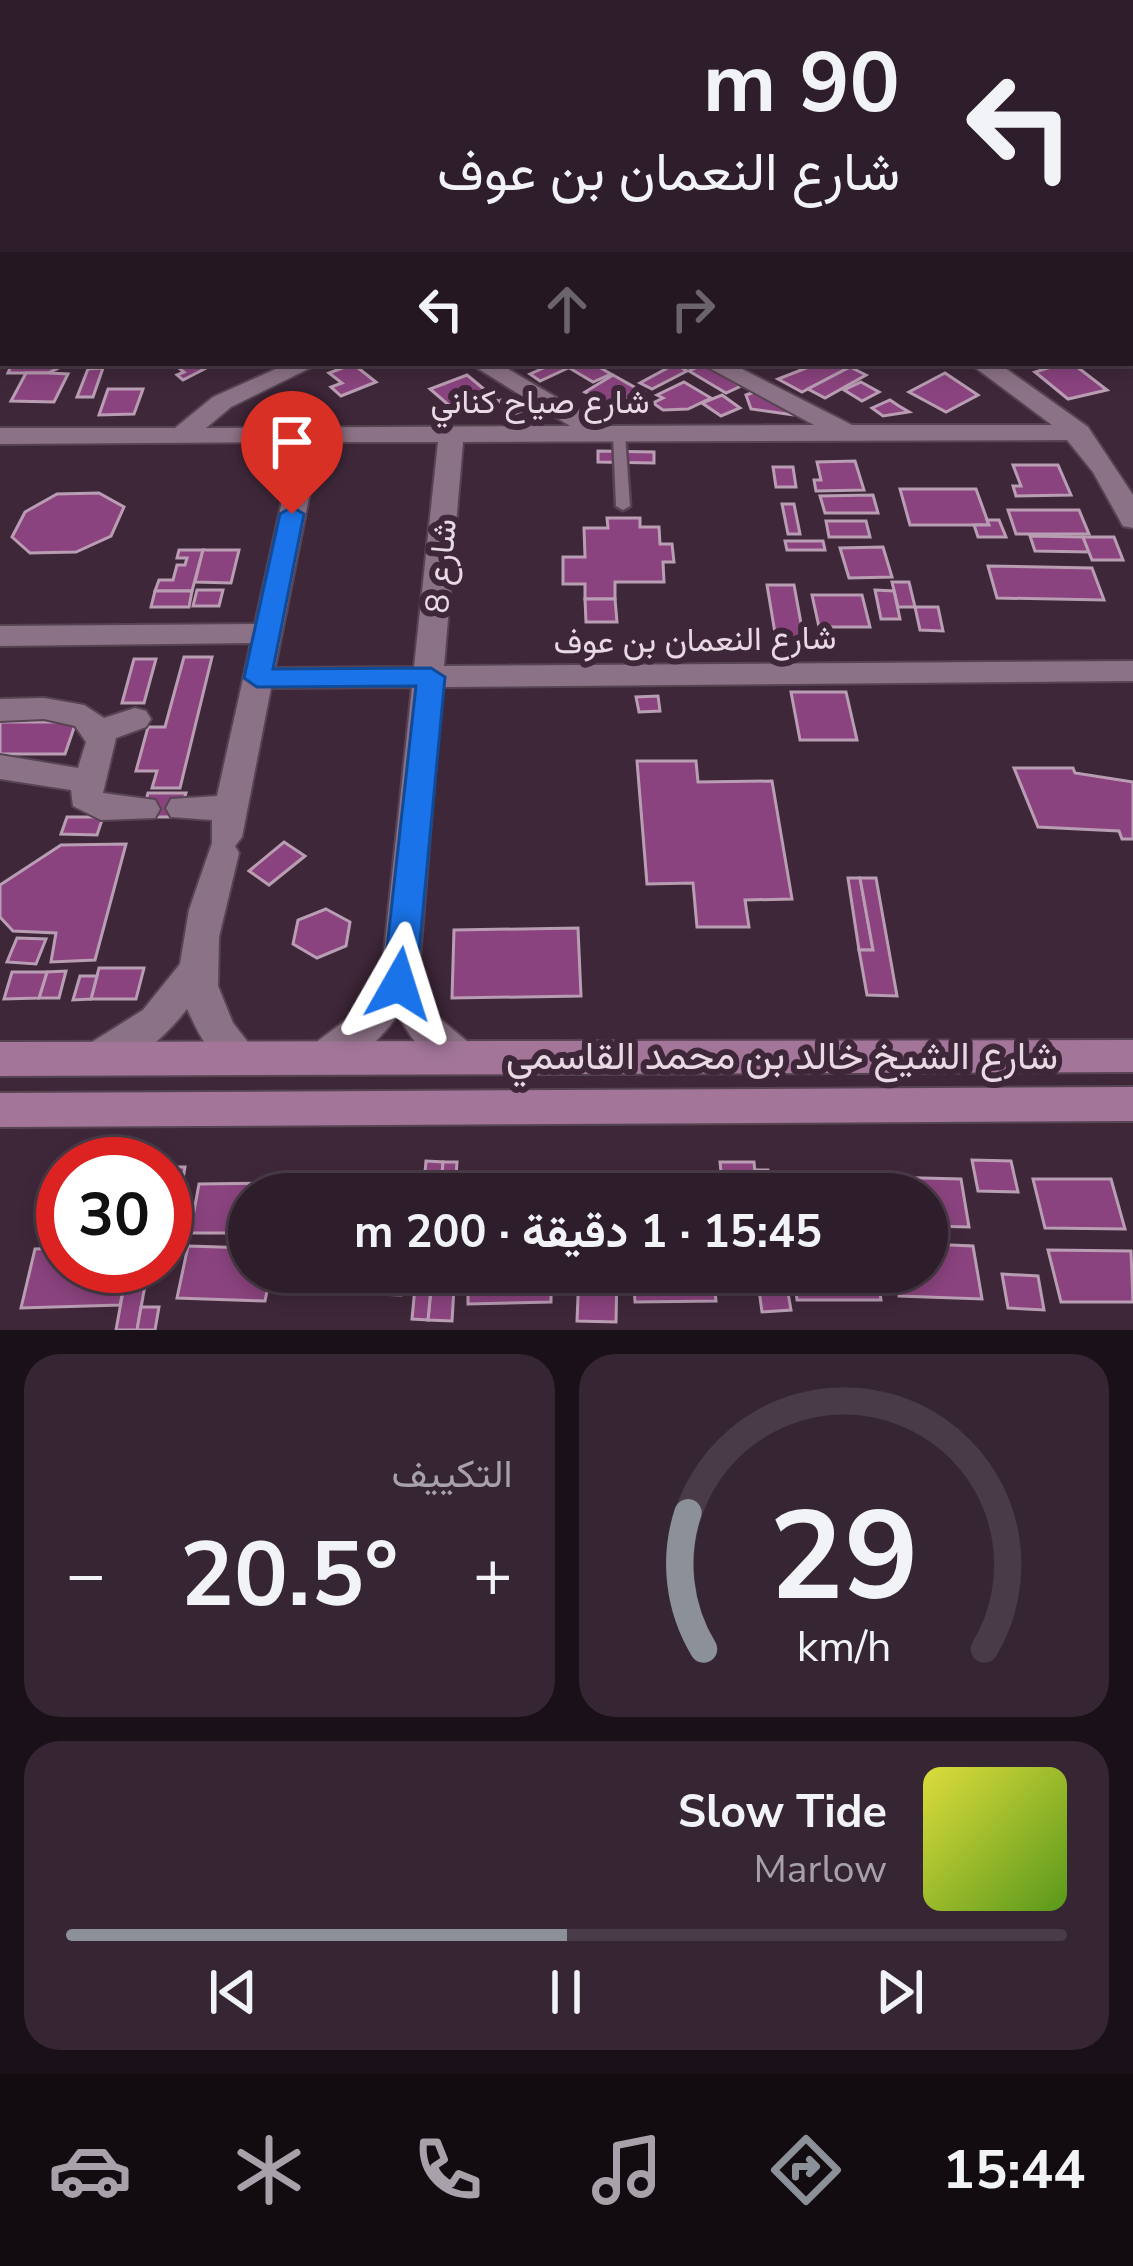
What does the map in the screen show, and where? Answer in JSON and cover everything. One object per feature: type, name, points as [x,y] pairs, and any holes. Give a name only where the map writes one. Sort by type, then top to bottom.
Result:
[{"type":"street","points":[[182,435],[222,402],[301,366]]},
{"type":"street","points":[[486,366],[610,434]]},
{"type":"street","points":[[718,366],[849,434]]},
{"type":"street","points":[[986,366],[1034,394],[1079,432],[1109,470],[1133,520]]},
{"type":"street","name":"شارع صياح كناني","points":[[0,436],[1079,432]]},
{"type":"street","points":[[98,1059],[156,1021],[195,971],[309,435]]},
{"type":"street","name":"شارع 8","points":[[399,984],[451,435]]},
{"type":"street","points":[[0,636],[267,633]]},
{"type":"street","name":"شارع النعمان بن عوف","points":[[257,678],[1133,670]]},
{"type":"street","points":[[0,710],[71,711],[99,732]]},
{"type":"street","points":[[99,732],[135,719]]},
{"type":"street","points":[[99,732],[99,753],[86,782],[91,804],[143,809]]},
{"type":"street","points":[[0,767],[86,782]]},
{"type":"street","points":[[183,808],[226,832]]},
{"type":"street","points":[[195,971],[207,1019],[242,1059]]},
{"type":"street","points":[[329,1055],[371,1022],[399,984],[425,1029],[454,1054]]},
{"type":"street","name":"شارع الشيخ خالد بن محمد القاسمي","points":[[0,1059],[454,1054],[1133,1056]]},
{"type":"street","name":"شارع الشيخ خالد بن محمد القاسمي","points":[[0,1110],[1133,1104]]},
{"type":"lane","points":[[610,434],[623,506]]},
{"type":"building","points":[[11,366],[63,366],[48,373],[8,373]]},
{"type":"building","points":[[176,366],[210,366],[183,380],[177,375],[184,372]]},
{"type":"building","points":[[356,366],[376,382],[341,396],[331,387],[342,383],[329,373]]},
{"type":"building","points":[[548,366],[572,366],[540,381],[530,374]]},
{"type":"building","points":[[597,366],[611,374],[593,382],[571,369]]},
{"type":"building","points":[[671,366],[687,371],[652,389],[640,383]]},
{"type":"building","points":[[707,366],[741,386],[726,393],[689,371]]},
{"type":"building","points":[[811,366],[850,367],[802,392],[778,379]]},
{"type":"building","points":[[1076,366],[1107,390],[1068,399],[1035,372]]},
{"type":"building","points":[[850,367],[866,375],[825,398],[808,389]]},
{"type":"building","points":[[103,368],[93,397],[77,397],[88,369]]},
{"type":"building","points":[[26,373],[68,374],[54,402],[11,401]]},
{"type":"building","points":[[945,373],[978,395],[946,412],[909,392]]},
{"type":"building","points":[[467,375],[496,399],[458,413],[430,389]]},
{"type":"building","points":[[613,375],[643,392],[614,406],[585,392]]},
{"type":"building","points":[[684,382],[711,398],[688,409],[663,410],[653,403],[663,398],[657,395]]},
{"type":"building","points":[[861,382],[879,392],[862,401],[844,390]]},
{"type":"building","points":[[108,389],[143,389],[134,414],[99,415]]},
{"type":"building","points":[[757,391],[794,415],[751,409],[746,395]]},
{"type":"building","points":[[517,394],[534,406],[514,414],[499,401]]},
{"type":"building","points":[[722,395],[740,408],[721,416],[702,403]]},
{"type":"building","points":[[890,400],[909,412],[883,416],[872,408]]},
{"type":"building","points":[[598,451],[654,452],[654,463],[598,462]]},
{"type":"building","points":[[855,461],[864,490],[816,491],[814,480],[821,480],[817,462]]},
{"type":"building","points":[[1013,465],[1058,465],[1071,495],[1016,496],[1013,486],[1021,486]]},
{"type":"building","points":[[773,467],[793,467],[796,487],[776,487]]},
{"type":"building","points":[[900,489],[976,489],[989,525],[910,525]]},
{"type":"building","points":[[99,493],[124,507],[111,536],[76,552],[30,553],[12,537],[25,512],[57,494]]},
{"type":"building","points":[[873,495],[878,513],[825,513],[820,496]]},
{"type":"building","points":[[782,504],[794,504],[800,534],[788,534]]},
{"type":"building","points":[[1008,510],[1079,510],[1089,534],[1016,534]]},
{"type":"building","points":[[607,518],[640,518],[640,527],[659,527],[660,544],[672,544],[674,562],[663,562],[664,582],[615,582],[615,599],[585,599],[585,584],[563,584],[563,557],[585,557],[584,528],[608,528]]},
{"type":"building","points":[[987,520],[999,520],[1006,537],[978,537],[974,525],[989,525]]},
{"type":"building","points":[[826,521],[866,521],[870,537],[829,537]]},
{"type":"building","points":[[1030,536],[1083,537],[1089,552],[1035,551]]},
{"type":"building","points":[[1083,537],[1114,537],[1123,560],[1092,560]]},
{"type":"building","points":[[785,541],[823,541],[825,550],[787,550]]},
{"type":"building","points":[[883,547],[892,577],[849,578],[840,548]]},
{"type":"building","points":[[179,550],[203,550],[192,591],[155,591],[159,580],[173,580],[177,565],[185,565],[187,558],[177,558]]},
{"type":"building","points":[[203,550],[239,550],[231,583],[195,582]]},
{"type":"building","points":[[988,566],[1092,568],[1104,600],[997,598]]},
{"type":"building","points":[[892,582],[909,582],[915,607],[898,607]]},
{"type":"building","points":[[767,585],[794,585],[805,645],[777,645]]},
{"type":"building","points":[[197,590],[223,590],[219,606],[193,606]]},
{"type":"building","points":[[875,590],[894,591],[900,619],[881,619]]},
{"type":"building","points":[[155,591],[192,591],[189,607],[151,607]]},
{"type":"building","points":[[812,595],[862,595],[870,627],[819,627]]},
{"type":"building","points":[[585,599],[615,599],[617,622],[586,622]]},
{"type":"building","points":[[915,607],[938,607],[943,631],[920,630]]},
{"type":"building","points":[[184,657],[212,657],[180,788],[152,788],[157,771],[136,771],[148,727],[165,727]]},
{"type":"building","points":[[134,659],[156,659],[144,703],[122,703]]},
{"type":"building","points":[[791,692],[846,692],[857,740],[800,740]]},
{"type":"building","points":[[658,696],[660,711],[639,712],[636,697]]},
{"type":"building","points":[[0,722],[76,722],[65,754],[0,754]]},
{"type":"building","points":[[637,761],[696,761],[698,782],[772,781],[792,899],[745,900],[749,927],[697,927],[693,883],[647,884]]},
{"type":"building","points":[[1014,768],[1073,768],[1075,773],[1133,782],[1133,839],[1122,839],[1119,831],[1038,827]]},
{"type":"building","points":[[148,793],[186,793],[179,817],[141,817]]},
{"type":"building","points":[[67,817],[103,817],[97,835],[61,834]]},
{"type":"building","points":[[284,842],[305,856],[269,885],[249,871]]},
{"type":"building","points":[[126,844],[95,960],[51,962],[56,933],[13,931],[0,917],[0,885],[61,845]]},
{"type":"building","points":[[848,878],[860,878],[873,950],[859,950]]},
{"type":"building","points":[[860,878],[876,878],[897,996],[867,995],[859,950],[873,950]]},
{"type":"building","points":[[326,909],[350,922],[346,946],[317,958],[293,944],[298,920]]},
{"type":"building","points":[[578,928],[581,996],[452,998],[454,930]]},
{"type":"building","points":[[17,938],[46,939],[36,964],[7,962]]},
{"type":"building","points":[[99,968],[144,968],[136,999],[91,999]]},
{"type":"building","points":[[66,971],[59,998],[39,998],[47,972]]},
{"type":"building","points":[[12,972],[47,972],[39,998],[4,999]]},
{"type":"building","points":[[80,976],[97,976],[91,999],[73,1000]]},
{"type":"building","points":[[972,1160],[1011,1161],[1018,1192],[978,1191]]},
{"type":"building","points":[[426,1161],[443,1162],[442,1173],[425,1173]]},
{"type":"building","points":[[443,1162],[457,1162],[456,1173],[442,1173]]},
{"type":"building","points":[[720,1162],[754,1162],[755,1173],[721,1173]]},
{"type":"building","points":[[948,1179],[961,1179],[969,1227],[948,1226]]},
{"type":"building","points":[[1033,1179],[1111,1179],[1125,1229],[1045,1228]]},
{"type":"building","points":[[199,1184],[228,1184],[228,1233],[192,1233]]},
{"type":"building","points":[[948,1245],[973,1246],[982,1299],[899,1296],[948,1293]]},
{"type":"building","points":[[192,1246],[228,1247],[228,1293],[267,1293],[265,1301],[177,1298],[178,1293],[192,1293]]},
{"type":"building","points":[[35,1249],[36,1293],[122,1293],[120,1305],[21,1308]]},
{"type":"building","points":[[1048,1250],[1131,1251],[1133,1302],[1061,1302]]},
{"type":"building","points":[[1002,1274],[1038,1276],[1044,1310],[1008,1308]]},
{"type":"building","points":[[123,1293],[144,1293],[137,1330],[116,1330]]},
{"type":"building","points":[[414,1293],[430,1293],[428,1320],[412,1319]]},
{"type":"building","points":[[431,1293],[454,1293],[452,1321],[428,1320]]},
{"type":"building","points":[[468,1293],[551,1293],[551,1302],[468,1304]]},
{"type":"building","points":[[578,1293],[617,1293],[616,1322],[577,1321]]},
{"type":"building","points":[[634,1293],[715,1293],[716,1301],[635,1302]]},
{"type":"building","points":[[759,1293],[788,1293],[791,1310],[762,1312]]},
{"type":"building","points":[[796,1293],[880,1293],[881,1300],[797,1300]]},
{"type":"building","points":[[141,1307],[159,1307],[155,1330],[137,1330]]},
{"type":"route","points":[[292,514],[257,678],[431,677],[399,984]]}]
